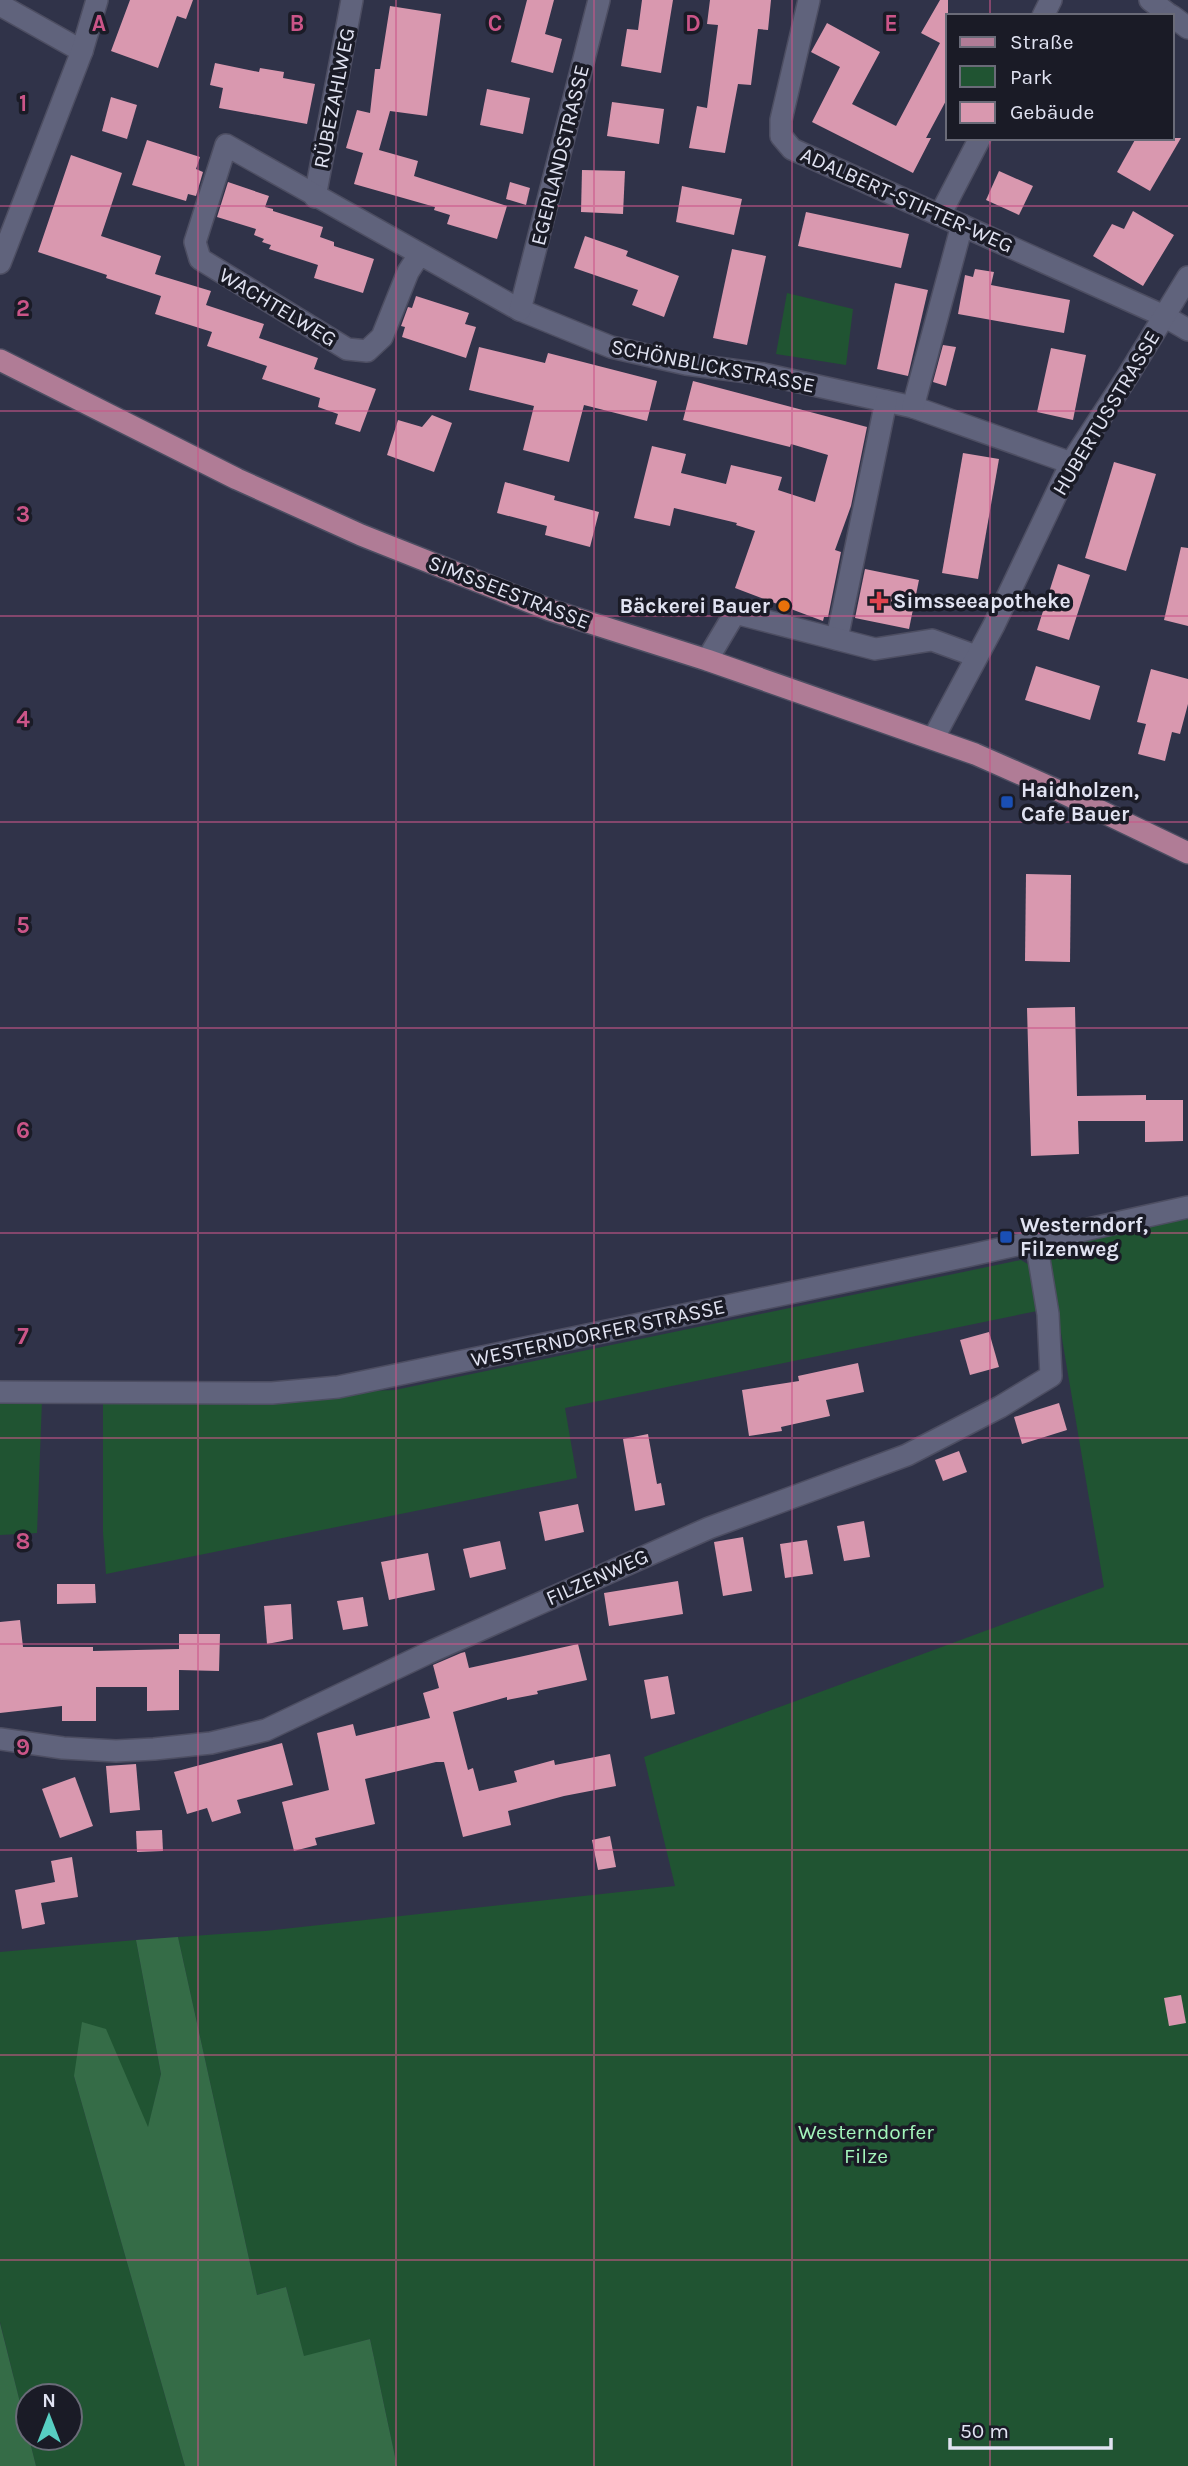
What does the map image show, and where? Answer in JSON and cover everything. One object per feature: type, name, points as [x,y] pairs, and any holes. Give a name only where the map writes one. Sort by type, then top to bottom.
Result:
[{"type":"main road","name":"SIMSSEESTRASSE","points":[[0,360],[237,479],[361,535],[550,610],[707,660],[933,738],[1018,772],[1188,853]]},
{"type":"street","points":[[0,263],[82,51],[97,0]]},
{"type":"street","name":"RÜBEZAHLWEG","points":[[315,197],[352,0]]},
{"type":"street","name":"EGERLANDSTRASSE","points":[[520,310],[599,0]]},
{"type":"street","name":"ADALBERT-STIFTER-WEG","points":[[809,0],[781,120],[781,136],[792,149],[1164,316],[1188,330]]},
{"type":"street","points":[[1153,1],[1169,14]]},
{"type":"street","points":[[0,5],[82,51]]},
{"type":"street","points":[[940,215],[979,140]]},
{"type":"street","name":"SCHÖNBLICKSTRASSE","points":[[226,145],[520,310],[611,347],[686,364],[763,374],[913,407],[1071,463]]},
{"type":"street","name":"WACHTELWEG","points":[[226,145],[195,242],[200,259],[347,348],[367,351],[382,337],[408,272],[419,255]]},
{"type":"street","points":[[913,407],[962,225]]},
{"type":"street","name":"HUBERTUSSTRASSE","points":[[933,738],[994,625],[1071,463],[1188,277]]},
{"type":"street","points":[[837,639],[886,401]]},
{"type":"street","points":[[707,660],[735,613],[875,649],[932,640],[976,656]]},
{"type":"street","name":"WESTERNDORFER STRASSE","points":[[0,1392],[272,1393],[338,1387],[1188,1207]]},
{"type":"street","name":"FILZENWEG","points":[[0,1739],[63,1748],[116,1751],[211,1742],[266,1730],[428,1653],[709,1528],[907,1455],[1000,1407],[1051,1376],[1048,1314],[1036,1241]]},
{"type":"green space","points":[[787,293],[853,309],[846,365],[776,354]]},
{"type":"green space","name":"Westerndorfer Filze","points":[[1188,1217],[1188,2466],[397,2466],[370,2339],[304,2357],[286,2287],[257,2295],[178,1937],[265,1931],[675,1886],[644,1757],[1104,1587],[1047,1250]]},
{"type":"green space","points":[[1021,1260],[1031,1266],[1042,1310],[565,1408],[577,1478],[106,1574],[103,1532],[103,1401],[395,1390]]},
{"type":"green space","points":[[42,1400],[37,1533],[0,1535],[0,1401]]},
{"type":"green space","points":[[178,1937],[257,2295],[286,2287],[304,2356],[370,2339],[397,2466],[185,2466],[74,2076],[82,2022],[106,2029],[148,2127],[161,2074],[136,1940]]},
{"type":"green space","points":[[136,1940],[161,2074],[148,2129],[74,2076],[185,2466],[36,2466],[32,2452],[84,2452],[84,2382],[15,2382],[0,2322],[0,1952]]},
{"type":"green space","points":[[0,2323],[15,2382],[14,2452],[32,2452],[36,2466],[0,2466]]},
{"type":"building","points":[[130,0],[193,0],[186,19],[177,16],[158,68],[111,51]]},
{"type":"building","points":[[527,0],[554,0],[545,34],[562,39],[553,73],[511,62]]},
{"type":"building","points":[[642,0],[673,0],[661,73],[621,66],[627,29],[638,30]]},
{"type":"building","points":[[710,0],[771,0],[768,30],[758,29],[751,85],[738,84],[725,153],[689,148],[697,106],[707,108],[718,25],[707,24]]},
{"type":"building","points":[[940,0],[948,0],[946,101],[926,138],[931,138],[913,173],[812,122],[840,67],[811,52],[827,23],[880,52],[852,104],[896,126],[940,43],[921,33]]},
{"type":"building","points":[[390,6],[441,14],[427,116],[390,111],[379,150],[418,161],[414,176],[507,206],[497,239],[447,224],[450,215],[434,210],[435,207],[354,184],[363,153],[346,148],[357,110],[370,113],[375,69],[380,69]]},
{"type":"building","points":[[215,63],[259,72],[260,68],[284,72],[283,78],[315,84],[307,124],[219,108],[223,88],[210,85]]},
{"type":"building","points":[[487,89],[530,98],[523,134],[480,125]]},
{"type":"building","points":[[111,97],[137,105],[127,139],[102,131]]},
{"type":"building","points":[[612,102],[664,109],[659,144],[607,136]]},
{"type":"building","points":[[1181,138],[1150,191],[1117,172],[1135,140]]},
{"type":"building","points":[[147,140],[200,157],[196,169],[203,172],[196,196],[188,194],[186,201],[132,185]]},
{"type":"building","points":[[71,155],[122,173],[101,236],[161,256],[155,274],[211,291],[206,305],[264,324],[259,338],[318,358],[314,369],[376,389],[360,432],[335,424],[338,414],[318,407],[320,398],[262,379],[267,366],[207,346],[212,332],[155,314],[161,296],[38,252]]},
{"type":"building","points":[[582,170],[625,171],[623,214],[581,212]]},
{"type":"building","points":[[999,171],[1033,186],[1019,215],[986,200]]},
{"type":"building","points":[[228,182],[269,196],[265,207],[273,211],[323,227],[320,237],[334,242],[334,246],[374,259],[363,293],[314,278],[318,265],[269,249],[271,245],[254,235],[256,229],[217,217]]},
{"type":"building","points":[[510,182],[530,188],[526,205],[506,199]]},
{"type":"building","points":[[682,186],[742,199],[734,235],[676,222]]},
{"type":"building","points":[[1133,211],[1174,235],[1143,286],[1093,256],[1112,224],[1124,229]]},
{"type":"building","points":[[806,212],[909,234],[901,268],[798,246]]},
{"type":"building","points":[[585,236],[628,251],[626,256],[679,276],[664,317],[632,305],[638,290],[574,268]]},
{"type":"building","points":[[732,249],[766,256],[747,345],[713,338]]},
{"type":"building","points":[[975,269],[994,272],[991,285],[1070,300],[1064,333],[958,314],[965,275],[973,277]]},
{"type":"building","points":[[895,283],[928,290],[908,376],[877,369]]},
{"type":"building","points":[[416,296],[469,313],[465,324],[476,327],[466,358],[402,337],[405,327],[401,326],[408,307],[412,308]]},
{"type":"building","points":[[943,345],[956,347],[946,386],[933,382]]},
{"type":"building","points":[[479,347],[545,363],[548,353],[657,381],[647,421],[584,405],[569,462],[523,450],[534,406],[469,390]]},
{"type":"building","points":[[1051,348],[1086,355],[1073,420],[1037,412]]},
{"type":"building","points":[[693,381],[867,427],[851,506],[835,550],[841,552],[828,617],[824,617],[823,621],[735,588],[755,531],[736,525],[737,523],[674,508],[670,526],[634,518],[652,446],[686,454],[681,473],[726,484],[731,465],[782,477],[778,490],[815,502],[828,455],[683,420]]},
{"type":"building","points":[[432,415],[452,423],[434,472],[387,455],[398,420],[422,427]]},
{"type":"building","points":[[963,453],[999,459],[978,579],[942,573]]},
{"type":"building","points":[[1114,462],[1156,474],[1126,571],[1085,558]]},
{"type":"building","points":[[505,482],[555,496],[554,500],[599,512],[590,547],[545,535],[547,526],[497,513]]},
{"type":"building","points":[[1181,547],[1188,548],[1188,626],[1164,620]]},
{"type":"building","points":[[1058,564],[1090,575],[1069,640],[1037,630]]},
{"type":"building","points":[[865,569],[919,580],[909,629],[855,618]]},
{"type":"building","points":[[1036,666],[1100,686],[1090,720],[1025,700]]},
{"type":"building","points":[[1151,669],[1188,679],[1188,704],[1180,734],[1172,732],[1165,761],[1138,754],[1146,724],[1137,722]]},
{"type":"building","points":[[1026,874],[1071,875],[1070,962],[1025,961]]},
{"type":"building","points":[[1075,1007],[1077,1096],[1146,1095],[1146,1100],[1183,1100],[1183,1141],[1145,1142],[1145,1121],[1078,1121],[1079,1154],[1031,1156],[1027,1008]]},
{"type":"building","points":[[989,1332],[999,1367],[970,1375],[960,1340]]},
{"type":"building","points":[[858,1363],[864,1392],[826,1400],[830,1416],[781,1427],[782,1431],[749,1436],[742,1390],[799,1381],[798,1376]]},
{"type":"building","points":[[1059,1403],[1067,1430],[1022,1444],[1014,1417]]},
{"type":"building","points":[[648,1434],[657,1484],[661,1483],[665,1505],[635,1511],[623,1439]]},
{"type":"building","points":[[959,1451],[967,1472],[943,1481],[935,1460]]},
{"type":"building","points":[[578,1504],[584,1532],[545,1541],[539,1512]]},
{"type":"building","points":[[864,1521],[870,1557],[844,1561],[837,1526]]},
{"type":"building","points":[[743,1537],[752,1591],[723,1596],[714,1542]]},
{"type":"building","points":[[807,1540],[813,1574],[785,1578],[780,1544]]},
{"type":"building","points":[[500,1541],[506,1569],[470,1578],[463,1549]]},
{"type":"building","points":[[428,1553],[435,1590],[389,1600],[381,1562]]},
{"type":"building","points":[[678,1581],[683,1614],[609,1626],[604,1593]]},
{"type":"building","points":[[57,1584],[95,1584],[96,1603],[57,1604]]},
{"type":"building","points":[[363,1597],[368,1626],[343,1630],[337,1601]]},
{"type":"building","points":[[291,1604],[293,1639],[267,1644],[264,1606]]},
{"type":"building","points":[[20,1620],[23,1647],[93,1647],[93,1651],[179,1649],[179,1634],[220,1634],[219,1671],[179,1670],[179,1710],[147,1711],[147,1687],[96,1687],[96,1721],[62,1721],[62,1706],[0,1713],[0,1622]]},
{"type":"building","points":[[578,1644],[587,1680],[537,1691],[538,1694],[507,1700],[507,1697],[453,1712],[468,1770],[473,1768],[479,1791],[517,1782],[514,1771],[554,1760],[555,1765],[610,1754],[616,1786],[508,1811],[511,1825],[463,1837],[444,1762],[436,1762],[365,1779],[375,1824],[315,1838],[317,1845],[294,1851],[282,1802],[329,1790],[317,1733],[353,1724],[356,1736],[430,1718],[423,1693],[439,1688],[433,1665],[461,1653],[465,1652],[469,1668]]},
{"type":"building","points":[[668,1676],[675,1714],[651,1719],[644,1680]]},
{"type":"building","points":[[282,1743],[293,1785],[237,1800],[241,1813],[212,1822],[207,1808],[187,1814],[174,1772]]},
{"type":"building","points":[[136,1764],[140,1810],[110,1813],[106,1766]]},
{"type":"building","points":[[75,1777],[93,1826],[60,1838],[42,1789]]},
{"type":"building","points":[[162,1830],[163,1851],[137,1852],[136,1831]]},
{"type":"building","points":[[610,1836],[616,1867],[598,1870],[592,1840]]},
{"type":"building","points":[[72,1857],[78,1897],[41,1903],[45,1924],[22,1929],[15,1890],[55,1882],[51,1861]]},
{"type":"building","points":[[1181,1995],[1186,2023],[1169,2026],[1164,1998]]},
{"type":"place","name":"Simsseeapotheke","points":[[879,601]]},
{"type":"place","name":"Bäckerei Bauer","points":[[784,606]]},
{"type":"place","name":"Haidholzen, Cafe Bauer","points":[[1007,802]]},
{"type":"place","name":"Westerndorf, Filzenweg","points":[[1006,1237]]}]
